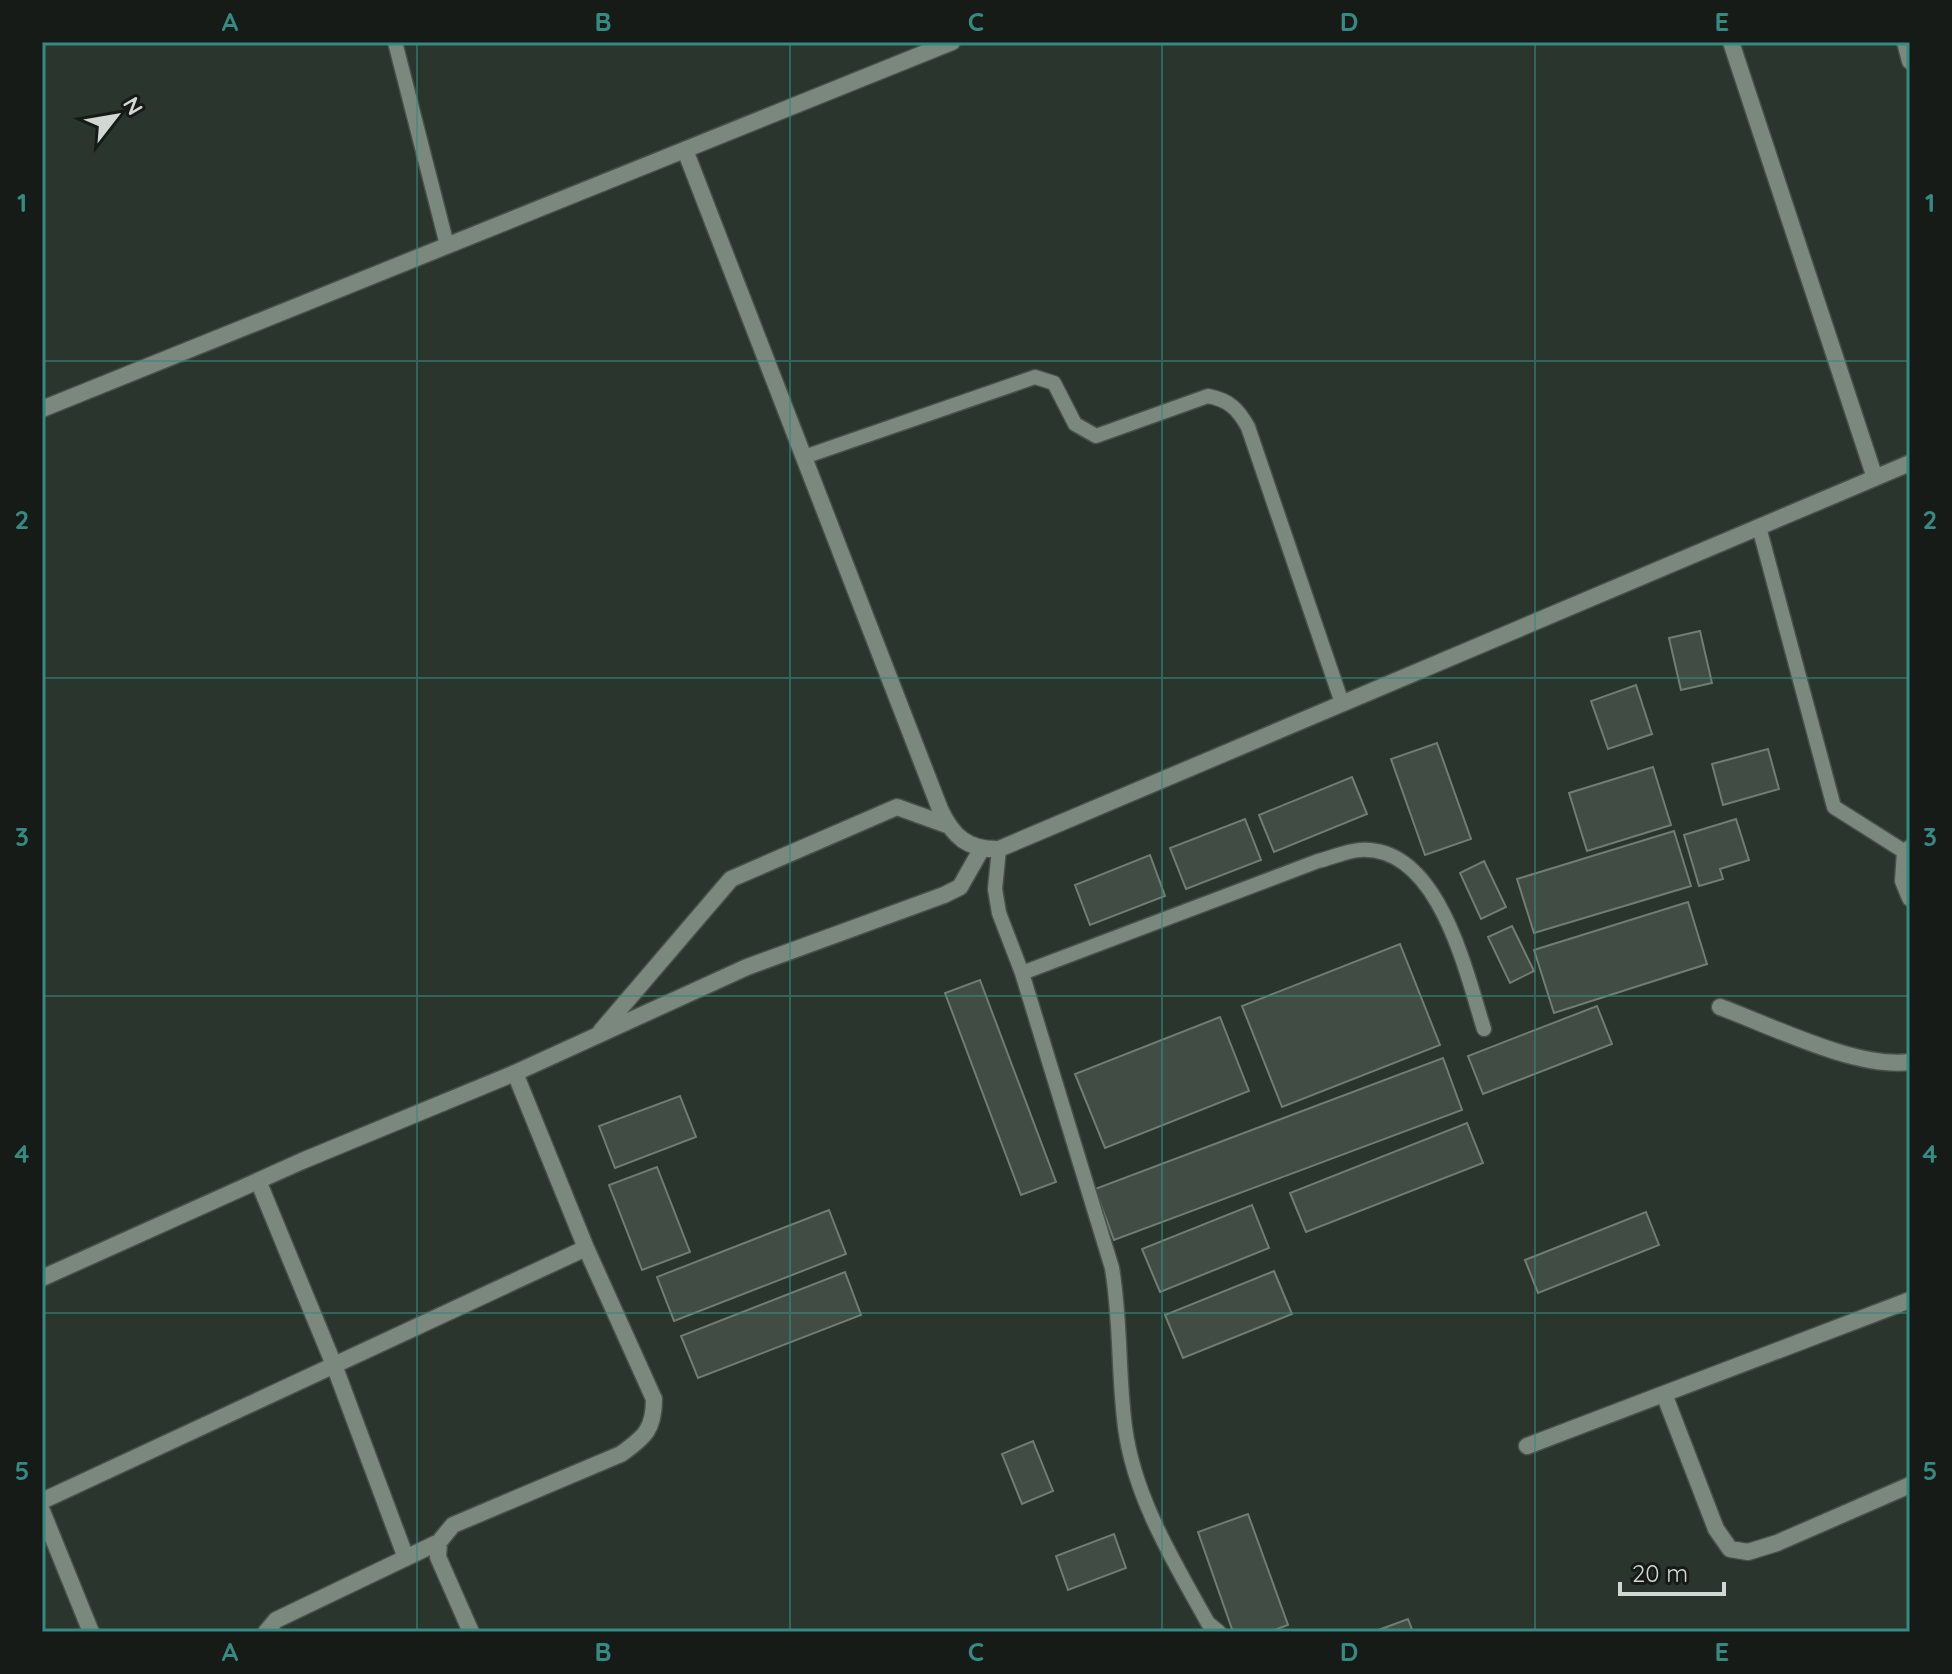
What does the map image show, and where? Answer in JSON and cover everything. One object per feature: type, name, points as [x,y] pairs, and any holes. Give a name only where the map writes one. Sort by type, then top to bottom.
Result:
[{"type":"street","points":[[42,409],[952,42]]},
{"type":"street","points":[[1731,42],[1875,478]]},
{"type":"street","points":[[1905,42],[1910,61]]},
{"type":"street","points":[[685,150],[947,825],[963,843],[981,850],[999,849],[1910,463]]},
{"type":"street","points":[[597,1036],[731,879],[897,807],[947,825]]},
{"type":"street","points":[[42,1278],[259,1183],[302,1161],[515,1073],[747,967],[944,895],[960,887],[981,850]]},
{"type":"street","points":[[1908,850],[1903,881],[1910,898]]},
{"type":"street","points":[[1720,1007],[1841,1051],[1877,1061],[1910,1062]]},
{"type":"street","points":[[266,1632],[276,1620],[439,1542],[453,1525],[621,1454],[639,1442],[654,1421],[654,1399],[586,1248],[515,1073]]},
{"type":"street","points":[[259,1183],[334,1365],[406,1558]]},
{"type":"street","points":[[42,1501],[586,1248]]},
{"type":"street","points":[[1527,1446],[1910,1300]]},
{"type":"street","points":[[1664,1394],[1716,1529],[1730,1549],[1748,1552],[1777,1543],[1910,1485]]},
{"type":"street","points":[[42,1511],[91,1632]]},
{"type":"street","points":[[439,1542],[438,1557],[471,1632]]},
{"type":"lane","points":[[395,42],[447,245]]},
{"type":"lane","points":[[804,457],[1035,377],[1054,383],[1075,424],[1096,436],[1208,396],[1222,399],[1237,409],[1248,427],[1342,703]]},
{"type":"lane","points":[[1759,527],[1834,807],[1908,850]]},
{"type":"lane","points":[[999,849],[995,889],[999,913],[1022,973],[1112,1268],[1118,1300],[1125,1427],[1131,1458],[1161,1538],[1208,1623],[1219,1632]]},
{"type":"lane","points":[[1022,973],[1318,861],[1362,850],[1390,857],[1424,880],[1448,919],[1484,1029]]},
{"type":"building","points":[[1700,631],[1712,683],[1681,690],[1669,638]]},
{"type":"building","points":[[1636,685],[1652,734],[1608,749],[1591,701]]},
{"type":"building","points":[[1437,743],[1471,839],[1425,855],[1391,759]]},
{"type":"building","points":[[1768,749],[1779,789],[1723,805],[1712,764]]},
{"type":"building","points":[[1653,767],[1671,825],[1587,851],[1569,793]]},
{"type":"building","points":[[1352,777],[1367,814],[1274,852],[1259,815]]},
{"type":"building","points":[[1245,819],[1261,860],[1186,889],[1170,848]]},
{"type":"building","points":[[1736,819],[1749,860],[1720,869],[1723,879],[1699,886],[1684,835]]},
{"type":"building","points":[[1674,831],[1691,886],[1534,933],[1517,879]]},
{"type":"building","points":[[1150,855],[1165,896],[1090,925],[1075,885]]},
{"type":"building","points":[[1484,861],[1506,907],[1481,919],[1460,873]]},
{"type":"building","points":[[1688,902],[1707,964],[1554,1013],[1534,950]]},
{"type":"building","points":[[1512,926],[1534,971],[1510,983],[1488,937]]},
{"type":"building","points":[[1400,944],[1440,1045],[1282,1107],[1242,1006]]},
{"type":"building","points":[[980,980],[1056,1182],[1021,1195],[945,993]]},
{"type":"building","points":[[1597,1006],[1612,1044],[1483,1094],[1468,1056]]},
{"type":"building","points":[[1220,1017],[1249,1091],[1105,1148],[1075,1074]]},
{"type":"building","points":[[1443,1058],[1462,1110],[1114,1240],[1095,1189]]},
{"type":"building","points":[[680,1096],[696,1137],[615,1168],[599,1126]]},
{"type":"building","points":[[1467,1123],[1483,1163],[1306,1232],[1290,1193]]},
{"type":"building","points":[[657,1167],[690,1252],[642,1270],[609,1185]]},
{"type":"building","points":[[1252,1205],[1269,1248],[1160,1292],[1142,1249]]},
{"type":"building","points":[[829,1210],[846,1254],[674,1321],[657,1277]]},
{"type":"building","points":[[1646,1212],[1659,1245],[1538,1293],[1525,1260]]},
{"type":"building","points":[[1274,1271],[1292,1314],[1183,1358],[1165,1315]]},
{"type":"building","points":[[845,1272],[861,1315],[698,1378],[681,1336]]},
{"type":"building","points":[[1033,1441],[1053,1491],[1022,1504],[1002,1454]]},
{"type":"building","points":[[1248,1514],[1288,1625],[1269,1632],[1233,1632],[1198,1532]]},
{"type":"building","points":[[1114,1534],[1126,1568],[1068,1590],[1056,1556]]},
{"type":"building","points":[[1408,1619],[1413,1632],[1373,1632]]}]
